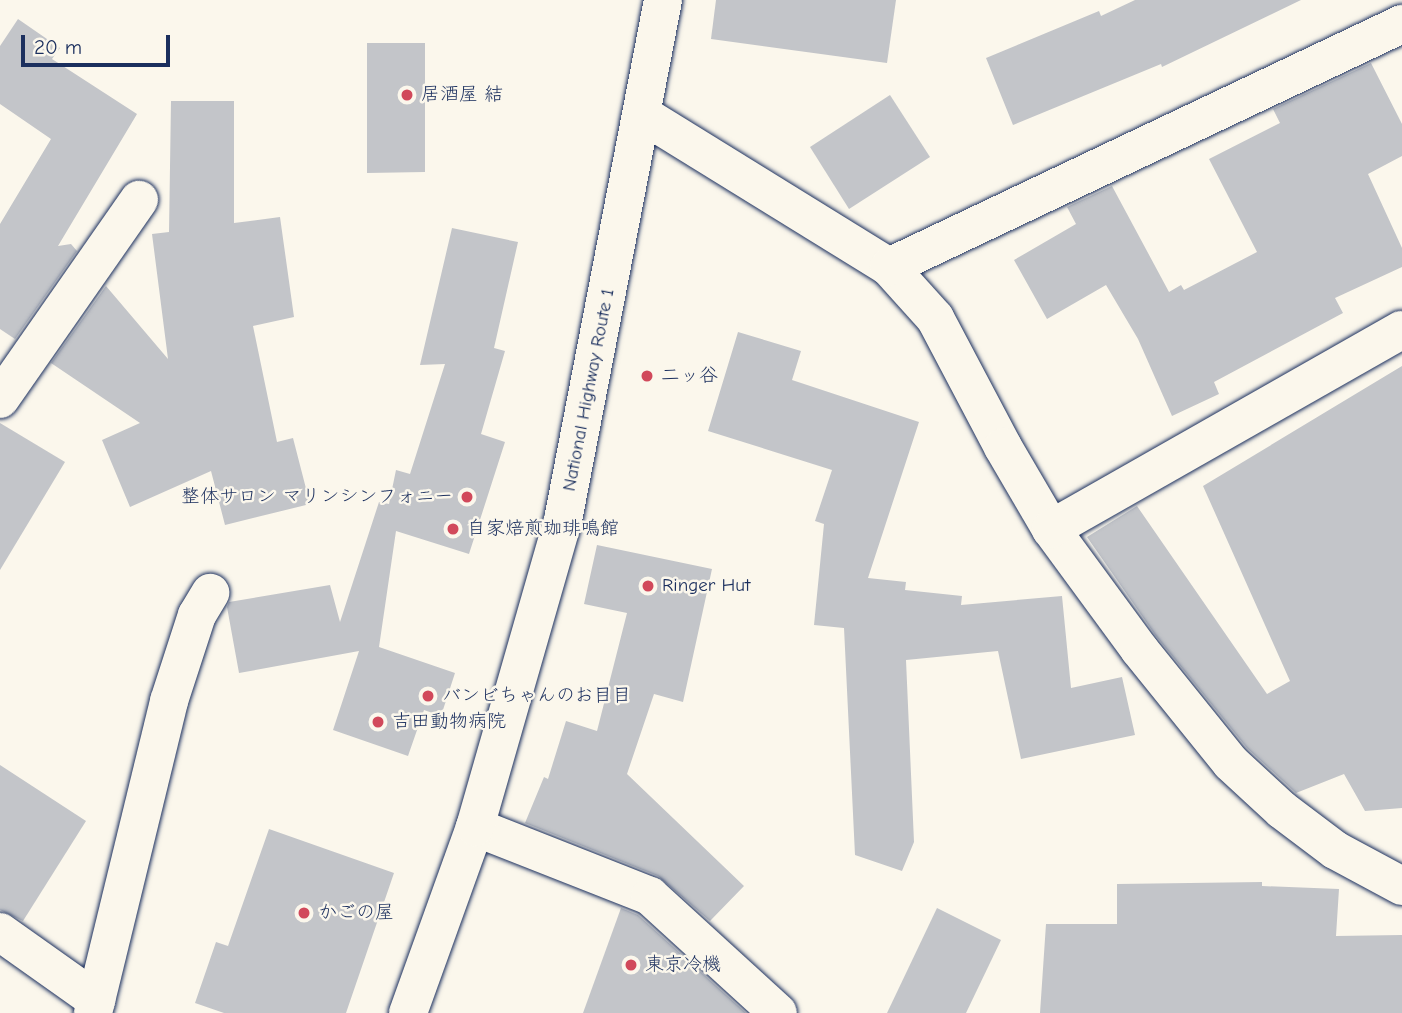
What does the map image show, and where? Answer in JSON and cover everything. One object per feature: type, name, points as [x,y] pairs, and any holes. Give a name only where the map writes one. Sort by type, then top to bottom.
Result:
[{"type":"main road","name":"National Highway Route 1","points":[[408,1013],[475,827],[563,520],[663,0]]},
{"type":"main road","points":[[889,267],[1402,24]]},
{"type":"main road","points":[[643,115],[889,267],[935,318],[1003,447],[1051,529],[1139,649],[1231,763],[1282,810],[1335,850],[1402,886]]},
{"type":"main road","points":[[0,399],[139,200]]},
{"type":"main road","points":[[1051,529],[1402,330]]},
{"type":"main road","points":[[0,932],[94,1007],[169,701],[197,615],[210,593]]},
{"type":"main road","points":[[475,827],[650,896],[778,1013]]},
{"type":"building","points":[[716,0],[896,0],[887,63],[711,39]]},
{"type":"building","points":[[1135,0],[1301,0],[1162,67],[1161,64],[1013,125],[986,58],[1099,11],[1101,16]]},
{"type":"building","points":[[18,19],[60,48],[52,59],[137,114],[58,246],[71,244],[77,251],[15,339],[0,329],[0,224],[51,139],[0,104],[0,46]]},
{"type":"building","points":[[367,43],[425,43],[425,172],[367,173]]},
{"type":"building","points":[[1371,63],[1402,124],[1402,156],[1368,174],[1402,248],[1402,267],[1335,298],[1343,313],[1214,382],[1219,394],[1172,416],[1138,339],[1106,285],[1047,319],[1014,260],[1076,224],[1067,207],[1112,186],[1169,292],[1181,285],[1184,290],[1257,252],[1209,159],[1280,123],[1273,109]]},
{"type":"building","points":[[890,95],[930,157],[849,209],[810,147]]},
{"type":"building","points":[[171,101],[234,101],[234,223],[280,217],[294,317],[253,326],[277,442],[293,438],[310,504],[225,525],[211,471],[130,507],[102,440],[140,423],[51,363],[106,286],[168,359],[152,234],[169,232]]},
{"type":"building","points":[[452,228],[518,242],[494,348],[505,351],[481,434],[505,442],[469,554],[396,531],[379,647],[455,673],[441,716],[424,710],[408,756],[333,730],[359,651],[239,673],[227,607],[229,602],[330,585],[340,622],[379,502],[389,504],[396,470],[410,474],[445,364],[420,365]]},
{"type":"building","points":[[738,332],[801,351],[792,380],[919,422],[868,578],[906,582],[905,590],[962,596],[961,605],[1062,596],[1071,688],[1122,677],[1135,735],[1021,759],[998,651],[906,660],[914,842],[902,871],[855,855],[844,628],[814,625],[824,524],[815,521],[832,470],[708,431]]},
{"type":"building","points":[[1402,366],[1402,808],[1365,811],[1344,774],[1296,793],[1247,748],[1156,636],[1087,537],[1137,506],[1267,694],[1290,681],[1203,486]]},
{"type":"building","points":[[0,423],[65,462],[0,570]]},
{"type":"building","points":[[597,545],[712,569],[683,702],[654,694],[627,774],[744,886],[710,921],[658,876],[525,823],[544,777],[548,779],[566,721],[597,731],[627,613],[584,604]]},
{"type":"building","points":[[0,765],[86,821],[23,921],[0,910]]},
{"type":"building","points":[[269,829],[394,873],[346,1013],[224,1013],[195,1003],[216,942],[228,946]]},
{"type":"building","points":[[1262,882],[1262,886],[1339,889],[1336,936],[1402,935],[1402,1013],[1040,1013],[1046,924],[1117,924],[1117,884]]},
{"type":"building","points":[[621,908],[638,915],[746,1013],[583,1013]]},
{"type":"building","points":[[937,908],[1001,940],[966,1013],[887,1013]]},
{"type":"place","name":"居酒屋 結","points":[[407,95]]},
{"type":"place","name":"二ッ谷","points":[[647,376]]},
{"type":"place","name":"整体サロン マリンシンフォニー","points":[[467,497]]},
{"type":"place","name":"自家焙煎珈琲鳴館","points":[[453,529]]},
{"type":"place","name":"Ringer Hut","points":[[648,586]]},
{"type":"place","name":"バンビちゃんのお目目","points":[[428,696]]},
{"type":"place","name":"吉田動物病院","points":[[378,722]]},
{"type":"place","name":"かごの屋","points":[[304,913]]},
{"type":"place","name":"東京冷機","points":[[631,965]]}]
